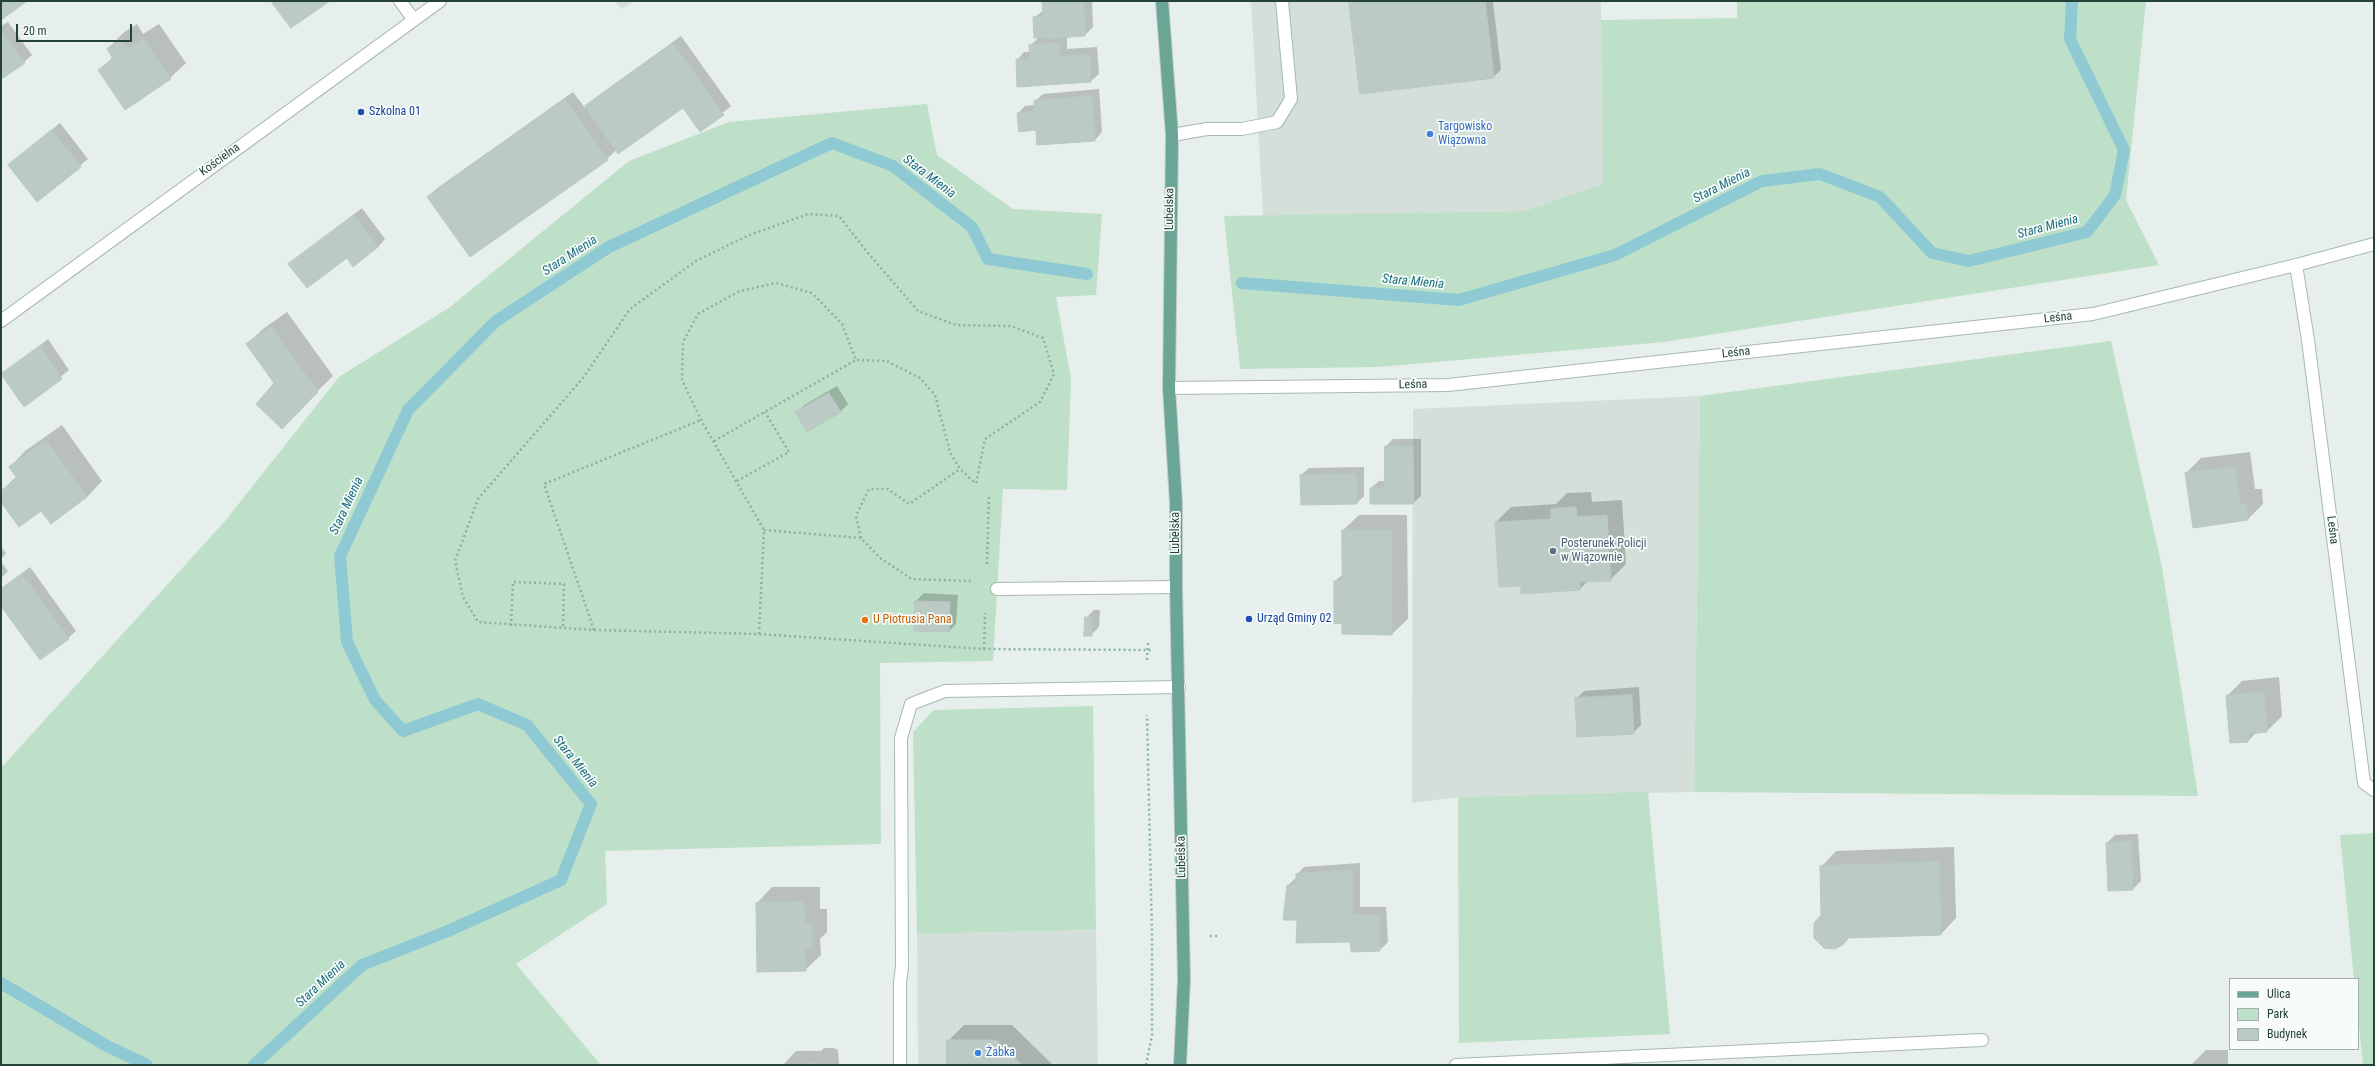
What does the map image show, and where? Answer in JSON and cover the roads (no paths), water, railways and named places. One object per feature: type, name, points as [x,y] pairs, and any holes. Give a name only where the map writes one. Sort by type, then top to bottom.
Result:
[{"type":"main road","name":"Lubelska","points":[[1162,1],[1172,135],[1169,388],[1176,503],[1176,587],[1184,979],[1180,1065]]},
{"type":"street","points":[[400,1],[414,20]]},
{"type":"street","name":"Kościelna","points":[[1,321],[440,1]]},
{"type":"street","points":[[1172,135],[1207,129],[1242,129],[1277,122],[1291,99],[1282,1]]},
{"type":"street","name":"Leśna","points":[[1169,388],[1455,384],[2093,314],[2296,265],[2374,244]]},
{"type":"street","name":"Leśna","points":[[2296,265],[2308,340],[2364,783],[2374,790]]},
{"type":"street","points":[[997,588],[1176,587]]},
{"type":"street","points":[[900,1065],[900,984],[902,966],[901,738],[910,704],[945,691],[1179,687]]},
{"type":"street","points":[[1456,1065],[1982,1040]]},
{"type":"waterway","name":"Stara Mienia","points":[[1242,283],[1459,300],[1615,255],[1762,181],[1820,174],[1880,197],[1932,253],[1969,261],[2087,232],[2115,195],[2124,150],[2070,39],[2072,1]]},
{"type":"waterway","name":"Stara Mienia","points":[[254,1065],[362,965],[448,931],[561,880],[591,804],[527,725],[478,704],[403,731],[375,700],[347,642],[340,556],[408,410],[496,321],[609,247],[832,143],[893,166],[972,227],[988,259],[1087,274]]},
{"type":"waterway","name":"Stara Mienia","points":[[1,983],[107,1046],[147,1065]]},
{"type":"place","name":"Szkolna 01","points":[[361,112]]},
{"type":"place","name":"Targowisko Wiązowna","points":[[1430,134]]},
{"type":"place","name":"Posterunek Policji w Wiązownie","points":[[1553,551]]},
{"type":"place","name":"Urząd Gminy 02","points":[[1249,619]]},
{"type":"place","name":"U Piotrusia Pana","points":[[865,620]]},
{"type":"place","name":"Żabka","points":[[978,1053]]}]
